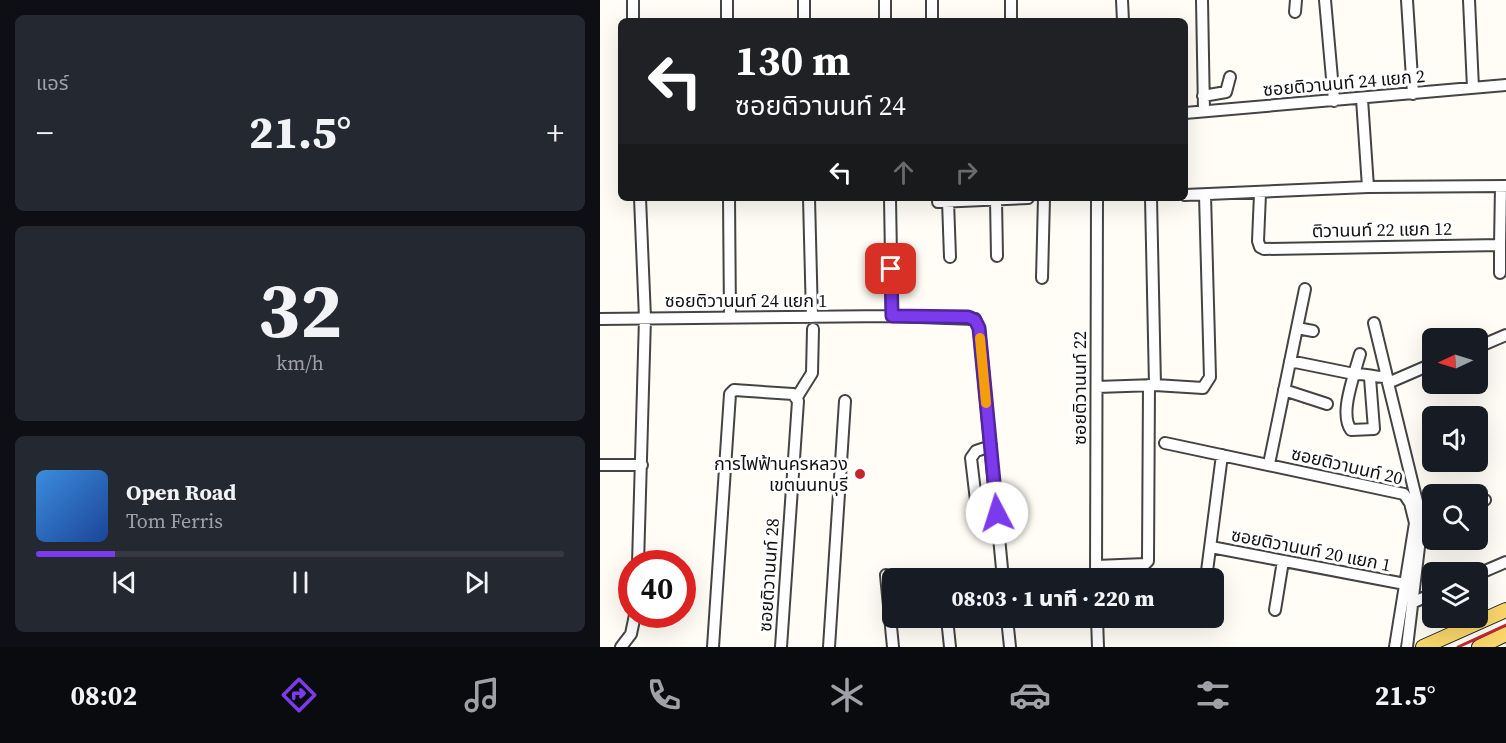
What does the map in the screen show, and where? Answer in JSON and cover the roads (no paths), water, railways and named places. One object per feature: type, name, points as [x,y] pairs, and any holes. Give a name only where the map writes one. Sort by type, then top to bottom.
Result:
[{"type":"main road","points":[[1423,647],[1506,610]]},
{"type":"main road","points":[[1479,647],[1506,634]]},
{"type":"street","points":[[633,0],[633,18]]},
{"type":"street","points":[[727,0],[727,18]]},
{"type":"street","points":[[804,0],[804,18]]},
{"type":"street","points":[[885,0],[885,18]]},
{"type":"street","points":[[932,0],[932,18]]},
{"type":"street","points":[[1011,0],[1011,18]]},
{"type":"street","points":[[1122,0],[1123,18]]},
{"type":"street","points":[[1202,0],[1204,111]]},
{"type":"street","points":[[1295,12],[1296,0]]},
{"type":"street","points":[[1325,0],[1334,101]]},
{"type":"street","points":[[1407,0],[1413,94]]},
{"type":"street","points":[[1469,0],[1473,88]]},
{"type":"street","points":[[1203,96],[1226,93],[1230,77]]},
{"type":"street","name":"ซอยติวานนท์ 24 แยก 2","points":[[1188,113],[1506,85]]},
{"type":"street","points":[[1362,99],[1368,187]]},
{"type":"street","points":[[1188,195],[1260,194],[1368,187],[1503,186],[1500,273]]},
{"type":"street","name":"ติวานนท์ 22 แยก 12","points":[[1260,194],[1258,241],[1260,247],[1264,249],[1500,245]]},
{"type":"street","points":[[1097,387],[1152,385],[1203,388],[1210,377],[1205,195]]},
{"type":"street","points":[[639,550],[645,318],[640,201]]},
{"type":"street","points":[[729,201],[730,317]]},
{"type":"street","points":[[713,647],[730,394],[734,390],[794,394],[797,397],[812,373],[809,201]]},
{"type":"street","points":[[890,201],[892,316]]},
{"type":"street","points":[[950,257],[943,202],[970,201]]},
{"type":"street","points":[[996,201],[997,256]]},
{"type":"street","points":[[1042,278],[1044,201]]},
{"type":"street","name":"ซอยติวานนท์ 22","points":[[1096,566],[1097,201]]},
{"type":"street","points":[[1096,566],[1145,564],[1148,561],[1152,385],[1151,201]]},
{"type":"street","points":[[1269,464],[1305,289]]},
{"type":"street","name":"ซอยติวานนท์ 24 แยก 1","points":[[600,319],[730,317],[812,323],[892,316],[975,320],[979,328],[990,446]]},
{"type":"street","points":[[1374,323],[1422,522],[1407,647]]},
{"type":"street","points":[[1297,328],[1313,331]]},
{"type":"street","points":[[1488,342],[1506,336]]},
{"type":"street","points":[[1360,354],[1348,403],[1347,423],[1351,430],[1374,429],[1370,378]]},
{"type":"street","points":[[1290,361],[1354,374],[1362,373],[1370,378],[1388,380],[1422,368]]},
{"type":"street","points":[[1284,390],[1327,404]]},
{"type":"street","name":"ซอยติวานนท์ 28","points":[[781,647],[797,397]]},
{"type":"street","points":[[830,647],[845,401]]},
{"type":"street","name":"ซอยติวานนท์ 20","points":[[1165,443],[1404,494],[1410,503],[1415,523],[1395,647]]},
{"type":"street","points":[[977,509],[971,458],[976,451],[990,446],[1002,568]]},
{"type":"street","points":[[1208,568],[1222,455]]},
{"type":"street","points":[[600,465],[642,465]]},
{"type":"street","name":"ซอยติวานนท์ 20 แยก 1","points":[[1211,548],[1405,584]]},
{"type":"street","points":[[1275,610],[1283,561]]},
{"type":"street","points":[[1488,570],[1506,562]]},
{"type":"street","points":[[1414,602],[1422,598]]},
{"type":"street","points":[[621,647],[631,634],[632,628]]},
{"type":"street","points":[[891,628],[893,647]]},
{"type":"street","points":[[948,628],[950,647]]},
{"type":"street","points":[[1008,628],[1010,647]]},
{"type":"street","points":[[1097,628],[1098,647]]},
{"type":"railway","points":[[1458,647],[1506,625]]},
{"type":"place","name":"การไฟฟ้านครหลวง เขตนนทบุรี","points":[[860,474]]}]
